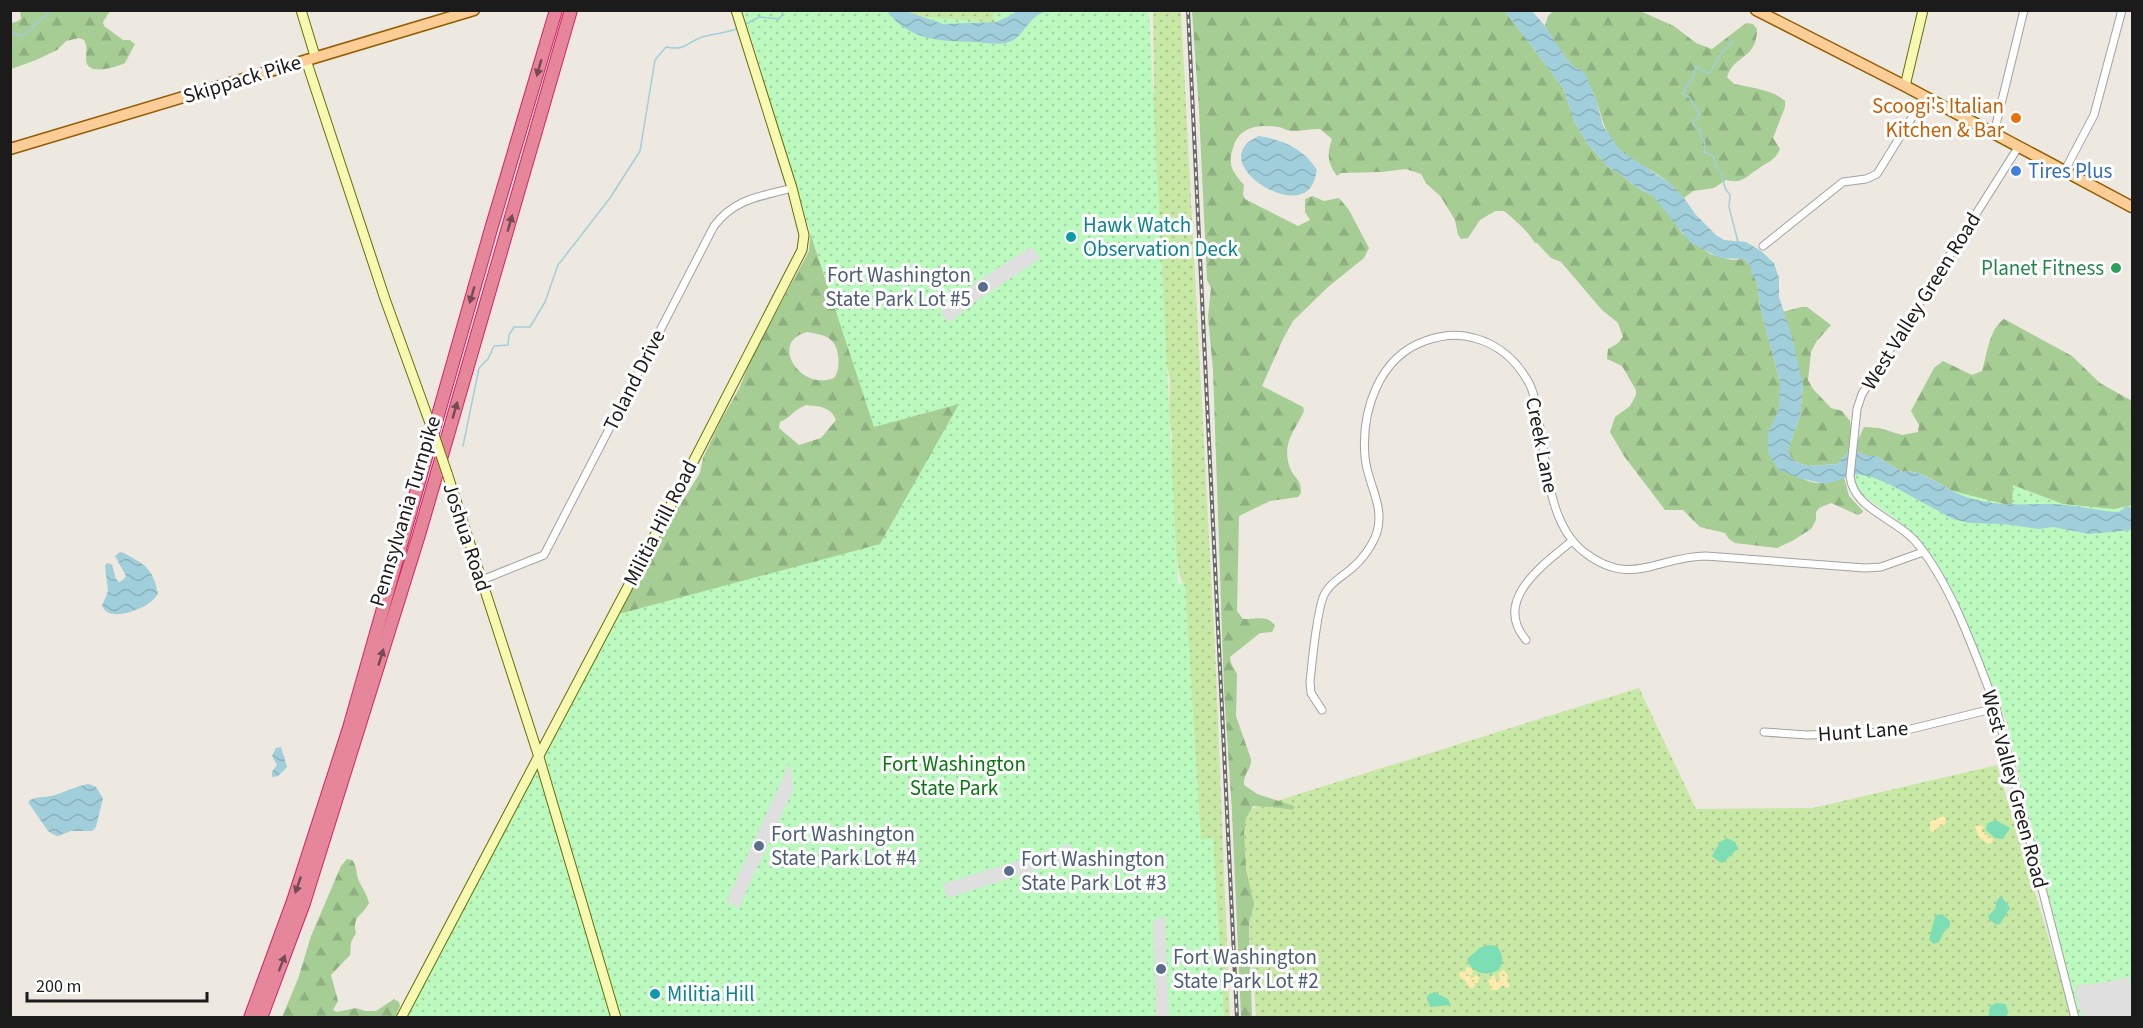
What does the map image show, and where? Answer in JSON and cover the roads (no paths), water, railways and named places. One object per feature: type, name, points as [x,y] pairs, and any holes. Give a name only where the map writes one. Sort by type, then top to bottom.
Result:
[{"type":"highway","name":"Pennsylvania Turnpike","points":[[261,1017],[304,903],[416,546],[571,10]]},
{"type":"highway","name":"Pennsylvania Turnpike","points":[[250,1017],[293,901],[349,728],[491,229],[556,11]]},
{"type":"main road","name":"Skippack Pike","points":[[10,149],[474,10]]},
{"type":"main road","points":[[1756,10],[2133,207]]},
{"type":"street","name":"Joshua Road","points":[[301,10],[310,58],[384,295],[447,473],[538,754],[616,1017]]},
{"type":"street","name":"Militia Hill Road","points":[[401,1017],[668,511],[802,250],[804,235],[792,188],[736,10]]},
{"type":"street","points":[[1905,86],[1923,10]]},
{"type":"street","points":[[1994,133],[2024,10]]},
{"type":"street","points":[[2065,170],[2094,115],[2122,10]]},
{"type":"street","points":[[1763,246],[1843,182],[1866,179],[1876,174],[1924,98]]},
{"type":"street","name":"West Valley Green Road","points":[[2019,146],[1862,394],[1857,409],[1850,476],[1852,487],[1860,499],[1916,542],[1948,592],[1996,708],[2075,1017]]},
{"type":"street","name":"Toland Drive","points":[[482,580],[544,555],[714,226],[724,213],[736,204],[792,188]]},
{"type":"street","name":"Creek Lane","points":[[1323,710],[1311,693],[1310,682],[1322,600],[1336,579],[1362,558],[1377,530],[1379,511],[1365,462],[1370,403],[1380,379],[1405,350],[1440,336],[1461,335],[1488,342],[1507,354],[1522,371],[1532,389],[1555,509],[1572,541],[1599,562],[1629,570],[1654,567],[1691,556],[1865,568],[1881,567],[1923,552]]},
{"type":"street","points":[[1526,640],[1516,625],[1514,616],[1524,585],[1534,572],[1572,541]]},
{"type":"street","name":"Hunt Lane","points":[[1764,732],[1807,735],[1899,732],[1996,708]]},
{"type":"water","points":[[887,11],[906,11],[943,24],[996,22],[1017,11],[1047,11],[1034,18],[1015,39],[999,44],[938,40],[926,37],[906,28]]},
{"type":"water","points":[[1505,11],[1532,11],[1566,58],[1585,73],[1603,126],[1621,151],[1671,184],[1716,235],[1724,240],[1746,242],[1761,251],[1774,263],[1779,278],[1779,297],[1792,336],[1803,386],[1800,416],[1788,450],[1796,462],[1808,466],[1837,464],[1851,450],[1855,450],[1867,456],[1876,456],[1903,472],[1910,471],[1926,476],[1959,494],[1977,500],[2010,504],[2054,504],[2119,512],[2125,507],[2132,507],[2132,530],[2090,534],[2053,527],[2039,529],[2003,524],[1969,523],[1953,519],[1872,477],[1858,474],[1826,484],[1798,478],[1778,469],[1768,453],[1768,433],[1779,409],[1780,382],[1751,266],[1744,259],[1720,258],[1691,243],[1653,196],[1608,167],[1587,143],[1575,123],[1563,88]]},
{"type":"water","points":[[1259,136],[1284,143],[1306,156],[1317,170],[1314,181],[1307,191],[1296,195],[1282,194],[1254,179],[1245,168],[1241,157],[1245,146]]},
{"type":"water","points":[[120,552],[147,568],[153,577],[158,593],[150,602],[136,610],[115,614],[108,612],[102,606],[108,591],[105,566],[107,563],[112,565],[116,579],[119,582],[123,580],[126,576],[115,556]]},
{"type":"water","points":[[281,747],[287,767],[278,776],[272,777],[272,772],[277,765],[272,756],[276,748]]},
{"type":"water","points":[[89,784],[96,787],[103,798],[96,827],[92,831],[71,831],[58,836],[54,835],[48,831],[28,802],[36,798],[51,796]]},
{"type":"waterway","points":[[10,31],[23,36],[51,10]]},
{"type":"waterway","points":[[746,24],[759,17],[779,19],[783,10]]},
{"type":"waterway","points":[[463,446],[479,368],[488,359],[494,346],[508,345],[509,335],[514,327],[530,327],[545,302],[558,265],[610,198],[640,151],[655,60],[666,47],[682,47],[696,39],[736,29]]},
{"type":"waterway","points":[[1733,41],[1720,55],[1710,73],[1696,66],[1683,95],[1689,97],[1700,115],[1693,122],[1701,130],[1700,136],[1705,143],[1704,152],[1713,156],[1730,195],[1729,207],[1738,242]]},
{"type":"railway","points":[[1188,10],[1237,1018]]},
{"type":"place","name":"Scoogi's Italian Kitchen & Bar","points":[[2016,118]]},
{"type":"place","name":"Tires Plus","points":[[2016,171]]},
{"type":"place","name":"Hawk Watch Observation Deck","points":[[1071,237]]},
{"type":"place","name":"Planet Fitness","points":[[2116,268]]},
{"type":"place","name":"Fort Washington State Park Lot #5","points":[[983,287]]},
{"type":"place","name":"Fort Washington State Park Lot #4","points":[[759,846]]},
{"type":"place","name":"Fort Washington State Park Lot #3","points":[[1009,871]]},
{"type":"place","name":"Fort Washington State Park Lot #2","points":[[1161,969]]},
{"type":"place","name":"Militia Hill","points":[[655,994]]},
{"type":"park label","name":"Fort Washington State Park","points":[[954,776]]}]
